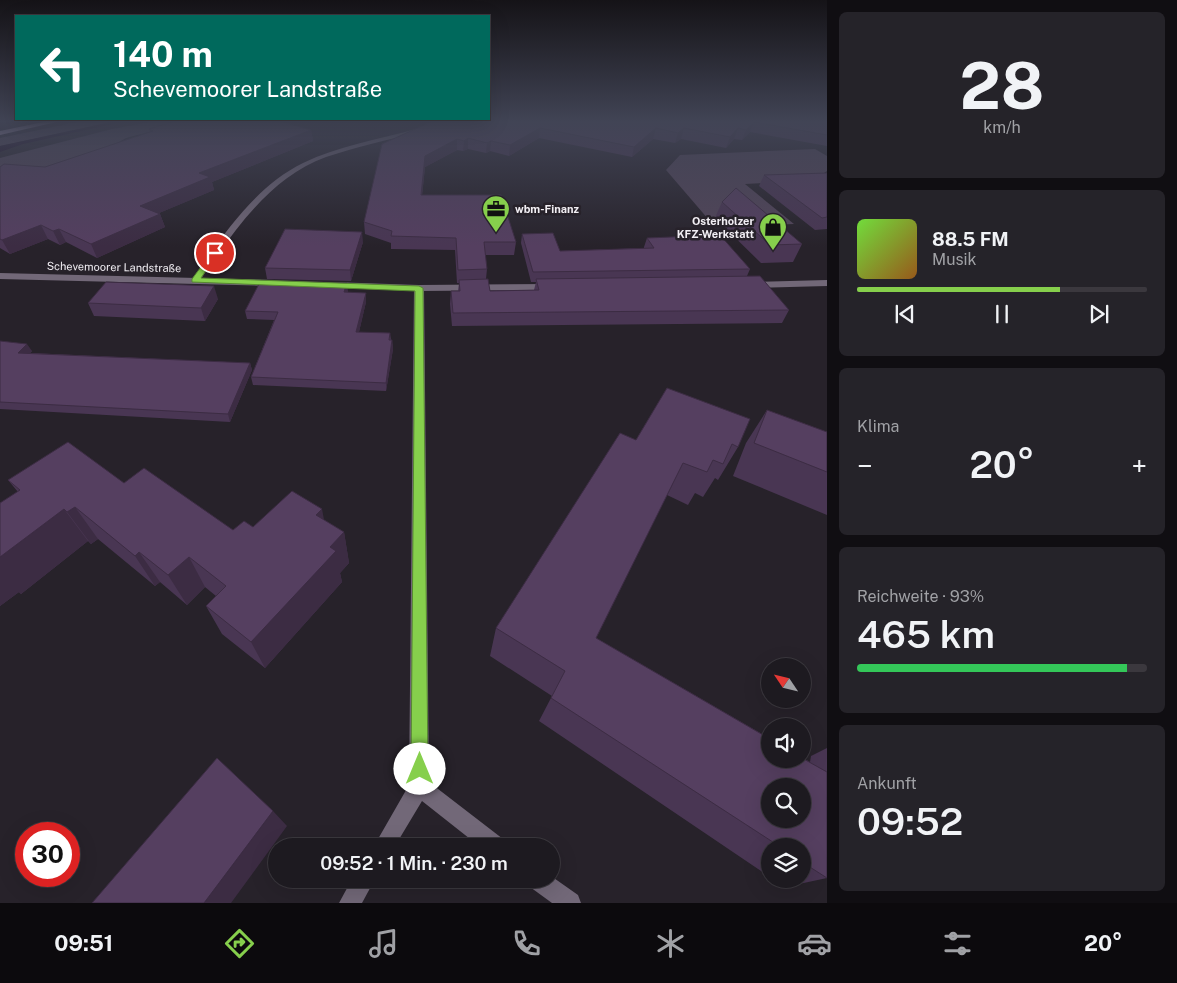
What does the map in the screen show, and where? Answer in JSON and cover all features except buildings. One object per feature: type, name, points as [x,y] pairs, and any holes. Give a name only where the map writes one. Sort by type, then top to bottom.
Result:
[{"type":"street","points":[[195,281],[224,240],[260,197],[286,174],[309,163]]},
{"type":"street","name":"Schevemoorer Landstraße","points":[[0,276],[283,284]]},
{"type":"street","points":[[744,285],[827,283]]},
{"type":"street","points":[[323,285],[419,288],[566,287]]},
{"type":"street","points":[[389,838],[420,787],[419,288]]},
{"type":"street","points":[[420,787],[486,838]]},
{"type":"street","points":[[350,903],[359,888]]},
{"type":"street","points":[[550,888],[570,903]]},
{"type":"shaded area","points":[[0,163],[83,163],[57,178],[0,182]]},
{"type":"shaded area","points":[[672,163],[827,163],[827,171],[814,180],[745,184],[794,224],[715,227],[666,170]]},
{"type":"place","name":"wbm-Finanz","points":[[496,233]]},
{"type":"place","name":"Osterholzer KFZ-Werkstatt","points":[[773,251]]},
{"type":"route","points":[[215,253],[195,281],[419,288],[420,769]]}]
